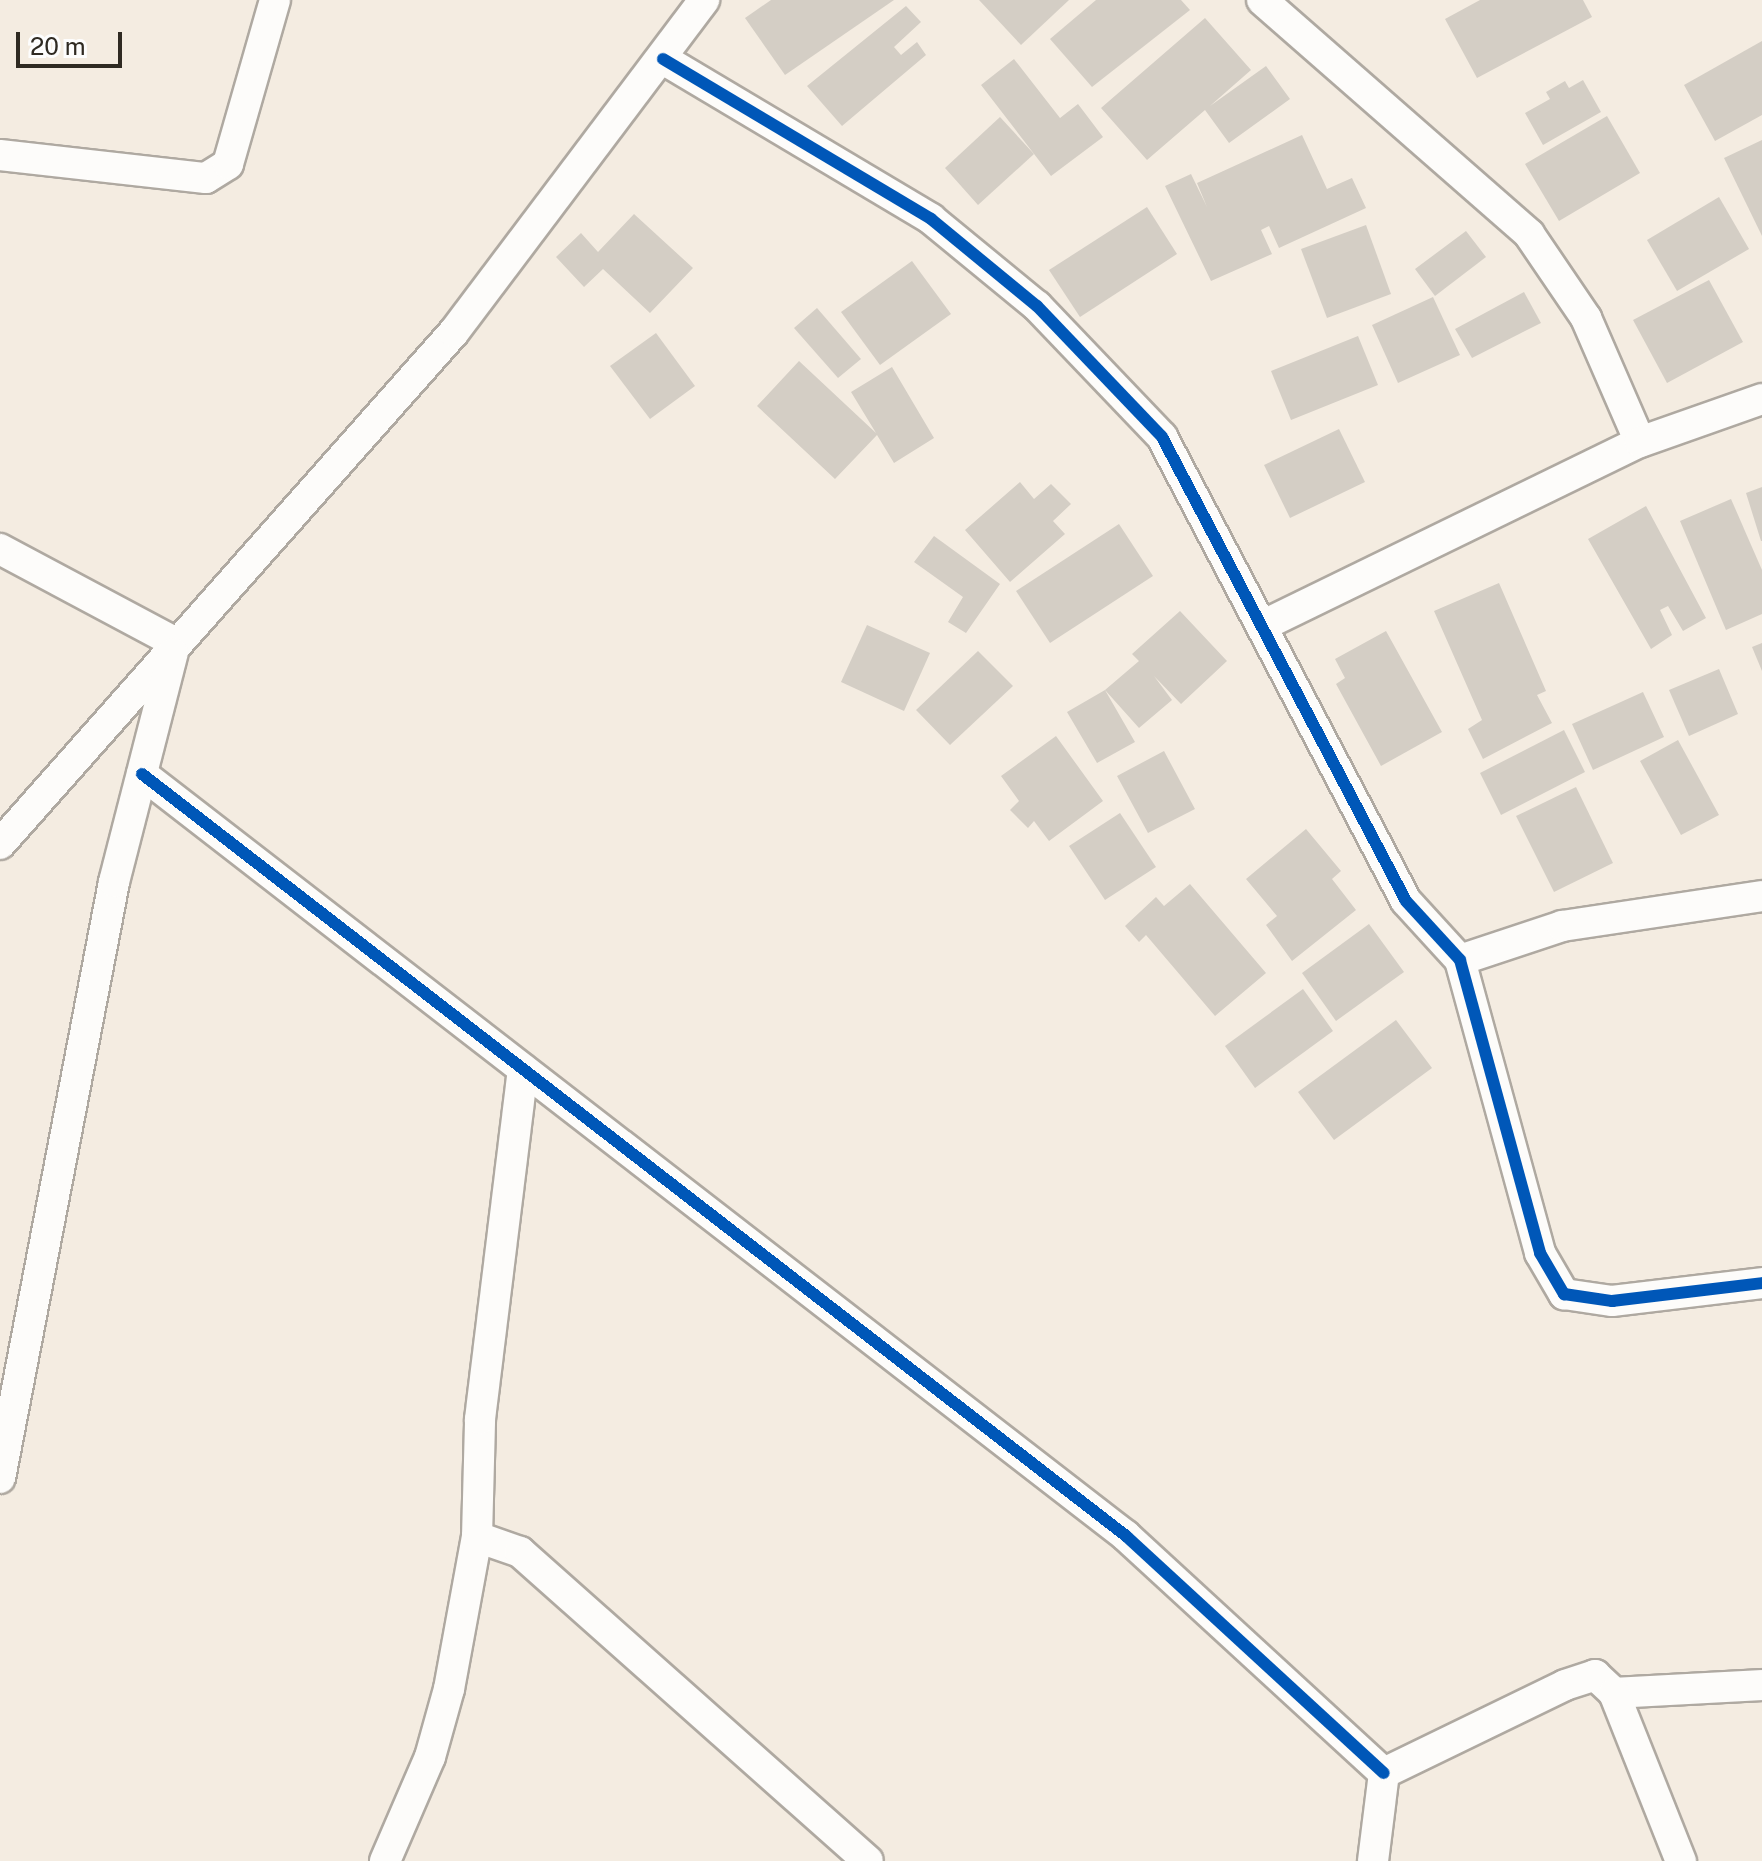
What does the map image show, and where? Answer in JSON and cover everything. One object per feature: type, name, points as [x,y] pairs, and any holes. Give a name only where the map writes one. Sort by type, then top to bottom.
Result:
[{"type":"street","points":[[0,155],[206,178],[228,164],[275,0]]},
{"type":"street","points":[[0,844],[454,332],[663,59],[704,0]]},
{"type":"street","points":[[1262,0],[1529,234],[1586,318],[1640,442]]},
{"type":"street","points":[[663,59],[931,219],[1037,306],[1162,437],[1264,625],[1406,901],[1460,960],[1540,1253],[1564,1294],[1612,1301],[1762,1283]]},
{"type":"street","points":[[1264,625],[1640,442],[1762,399]]},
{"type":"street","points":[[0,549],[176,643]]},
{"type":"street","points":[[0,1478],[114,882],[176,643]]},
{"type":"street","points":[[142,774],[1126,1536],[1384,1773]]},
{"type":"street","points":[[1460,960],[1562,926],[1762,896]]},
{"type":"street","points":[[385,1861],[430,1757],[449,1689],[477,1537],[480,1419],[523,1070]]},
{"type":"street","points":[[477,1537],[520,1552],[868,1861]]},
{"type":"street","points":[[1384,1773],[1565,1685],[1595,1675],[1614,1693],[1681,1861]]},
{"type":"street","points":[[1614,1693],[1762,1685]]},
{"type":"street","points":[[1373,1861],[1384,1773]]},
{"type":"building","points":[[771,0],[894,0],[785,75],[745,18]]},
{"type":"building","points":[[979,0],[1069,0],[1021,45]]},
{"type":"building","points":[[1096,0],[1181,0],[1190,10],[1092,87],[1050,39]]},
{"type":"building","points":[[1480,0],[1583,0],[1592,17],[1477,78],[1445,19]]},
{"type":"building","points":[[906,6],[921,22],[894,47],[901,55],[917,42],[926,55],[842,126],[807,86]]},
{"type":"building","points":[[1205,18],[1251,70],[1210,106],[1266,66],[1290,99],[1229,143],[1205,110],[1147,160],[1101,108]]},
{"type":"building","points":[[1762,41],[1762,115],[1715,141],[1684,85]]},
{"type":"building","points":[[1014,59],[1060,118],[1078,104],[1103,137],[1051,176],[981,85]]},
{"type":"building","points":[[1583,80],[1601,112],[1543,145],[1525,113],[1550,99],[1546,92],[1565,81],[1569,88]]},
{"type":"building","points":[[1607,116],[1640,173],[1559,221],[1525,164]]},
{"type":"building","points":[[1000,117],[1034,154],[978,205],[945,168]]},
{"type":"building","points":[[1302,135],[1327,189],[1352,178],[1366,208],[1279,248],[1269,226],[1261,230],[1272,254],[1211,281],[1165,186],[1191,174],[1207,207],[1197,183]]},
{"type":"building","points":[[1762,140],[1762,236],[1724,158]]},
{"type":"building","points":[[1719,197],[1749,249],[1677,291],[1647,240]]},
{"type":"building","points":[[1147,207],[1177,254],[1080,317],[1049,270]]},
{"type":"building","points":[[634,214],[693,268],[650,313],[603,269],[584,287],[556,257],[581,233],[598,252]]},
{"type":"building","points":[[1366,225],[1391,294],[1327,318],[1301,249]]},
{"type":"building","points":[[1466,231],[1486,257],[1435,296],[1415,269]]},
{"type":"building","points":[[912,261],[951,314],[880,365],[841,312]]},
{"type":"building","points":[[1709,280],[1743,342],[1667,383],[1633,320]]},
{"type":"building","points":[[1524,292],[1541,323],[1472,358],[1455,329]]},
{"type":"building","points":[[1433,297],[1460,355],[1398,383],[1372,325]]},
{"type":"building","points":[[817,308],[861,359],[838,378],[794,328]]},
{"type":"building","points":[[656,333],[695,386],[650,419],[610,366]]},
{"type":"building","points":[[1358,336],[1378,385],[1291,420],[1271,371]]},
{"type":"building","points":[[799,361],[876,433],[851,392],[892,367],[934,438],[894,463],[877,435],[835,479],[757,406]]},
{"type":"building","points":[[1339,429],[1365,482],[1290,518],[1264,465]]},
{"type":"building","points":[[1020,482],[1034,499],[1051,484],[1071,504],[1053,521],[1065,534],[1010,582],[965,530]]},
{"type":"building","points":[[1762,487],[1762,541],[1761,541],[1746,493]]},
{"type":"building","points":[[1731,499],[1762,570],[1762,614],[1726,630],[1680,521]]},
{"type":"building","points":[[1646,506],[1706,618],[1683,631],[1668,606],[1660,610],[1672,635],[1651,649],[1588,539]]},
{"type":"building","points":[[1119,524],[1153,576],[1050,643],[1016,591]]},
{"type":"building","points":[[934,536],[1000,584],[966,633],[948,622],[963,597],[914,562]]},
{"type":"building","points":[[1499,583],[1546,691],[1537,695],[1552,723],[1483,759],[1468,729],[1482,720],[1434,611]]},
{"type":"building","points":[[1180,611],[1227,661],[1181,704],[1154,676],[1172,700],[1139,728],[1105,690],[1139,661],[1132,654]]},
{"type":"building","points":[[867,625],[930,653],[904,711],[841,682]]},
{"type":"building","points":[[1386,631],[1442,732],[1381,766],[1336,684],[1345,678],[1335,659]]},
{"type":"building","points":[[1762,643],[1762,671],[1752,647]]},
{"type":"building","points":[[978,651],[1013,686],[950,745],[916,710]]},
{"type":"building","points":[[1719,669],[1738,714],[1689,736],[1669,690]]},
{"type":"building","points":[[1105,690],[1135,742],[1097,763],[1067,712]]},
{"type":"building","points":[[1643,692],[1664,737],[1593,770],[1572,724]]},
{"type":"building","points":[[1564,730],[1585,772],[1501,815],[1480,773]]},
{"type":"building","points":[[1056,736],[1103,801],[1049,841],[1034,821],[1028,828],[1010,810],[1019,801],[1001,776]]},
{"type":"building","points":[[1678,740],[1719,815],[1681,835],[1640,761]]},
{"type":"building","points":[[1164,751],[1195,809],[1148,833],[1117,776]]},
{"type":"building","points":[[1576,787],[1613,863],[1554,892],[1516,816]]},
{"type":"building","points":[[1120,813],[1156,867],[1105,900],[1069,846]]},
{"type":"building","points":[[1306,829],[1341,871],[1332,879],[1356,910],[1292,961],[1266,925],[1277,916],[1246,879]]},
{"type":"building","points":[[1190,884],[1266,973],[1215,1016],[1146,935],[1139,942],[1125,926],[1156,897],[1164,906]]},
{"type":"building","points":[[1369,924],[1404,972],[1336,1021],[1302,973]]},
{"type":"building","points":[[1303,989],[1333,1031],[1255,1088],[1225,1046]]},
{"type":"building","points":[[1396,1020],[1432,1068],[1334,1140],[1298,1092]]},
{"type":"cycle path","points":[[663,59],[931,219],[1037,306],[1162,437],[1406,901],[1460,960],[1540,1253],[1564,1294],[1612,1301],[1762,1283]]},
{"type":"cycle path","points":[[142,774],[1126,1536],[1384,1773]]}]
